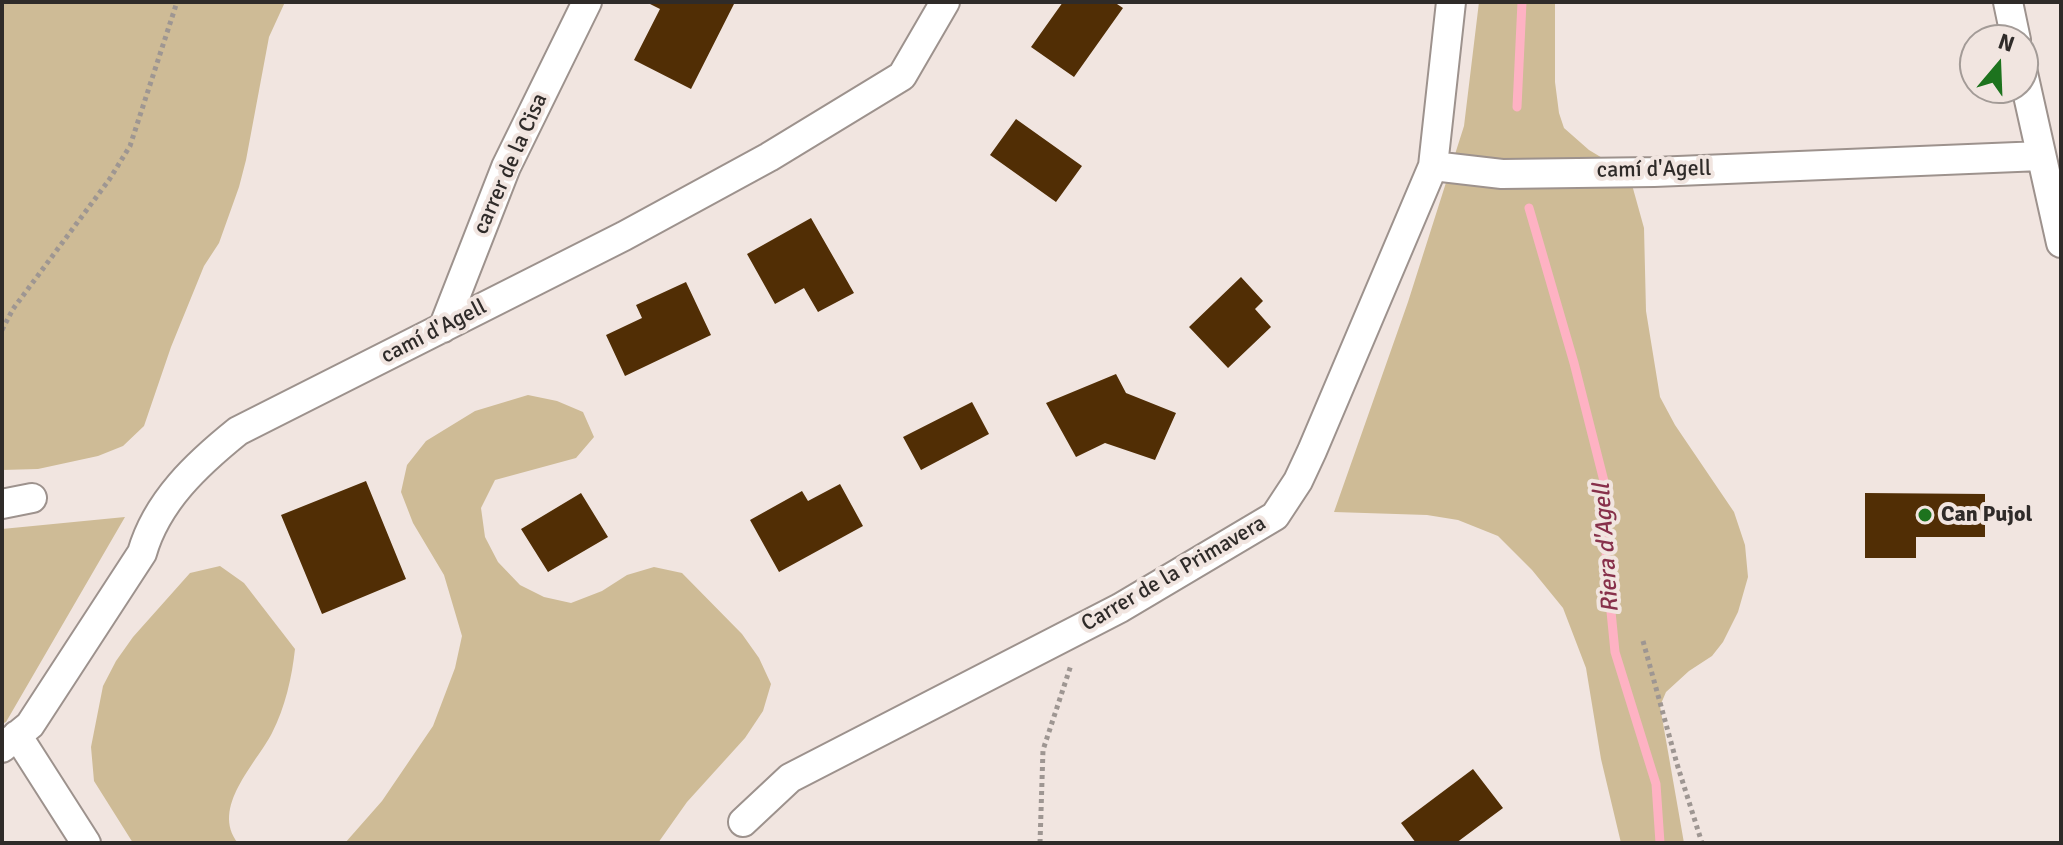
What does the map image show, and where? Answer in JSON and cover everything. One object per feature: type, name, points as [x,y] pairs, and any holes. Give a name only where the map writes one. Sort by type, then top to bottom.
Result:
[{"type":"street","name":"carrer de la Cisa","points":[[443,328],[506,167],[587,2]]},
{"type":"street","name":"camí d'Agell","points":[[9,742],[30,725],[142,553],[149,530],[165,506],[200,462],[238,431],[624,236],[769,157],[902,76],[935,24],[945,2]]},
{"type":"street","points":[[1433,166],[1451,2]]},
{"type":"street","points":[[2008,2],[2013,24]]},
{"type":"street","points":[[2030,104],[2061,243]]},
{"type":"street","name":"camí d'Agell","points":[[1433,166],[1502,174],[1654,172],[2041,156]]},
{"type":"street","name":"Carrer de la Primavera","points":[[743,822],[790,778],[1120,608],[1275,516],[1298,481],[1312,451],[1433,166]]},
{"type":"street","points":[[2,504],[32,498]]},
{"type":"street","points":[[9,742],[86,843]]},
{"type":"path","points":[[2,330],[13,309],[109,180],[130,146],[177,2]]},
{"type":"path","points":[[1040,843],[1043,750],[1083,627]]},
{"type":"path","points":[[1643,641],[1702,843]]},
{"type":"shaded area","points":[[2,2],[285,2],[269,37],[239,187],[219,243],[204,266],[171,347],[144,426],[123,446],[98,456],[38,469],[2,470]]},
{"type":"shaded area","points":[[1479,2],[1555,2],[1555,82],[1564,128],[1589,150],[1629,174],[1644,228],[1646,311],[1660,397],[1675,425],[1734,512],[1745,545],[1748,577],[1738,612],[1723,642],[1712,656],[1666,692],[1660,706],[1684,843],[1621,843],[1601,759],[1586,668],[1563,608],[1532,570],[1498,536],[1458,520],[1427,515],[1334,512],[1408,302],[1464,126]]},
{"type":"shaded area","points":[[528,395],[557,401],[583,412],[594,437],[576,458],[495,480],[481,508],[485,537],[498,562],[520,585],[544,597],[571,603],[602,591],[627,575],[654,567],[682,573],[742,634],[759,658],[771,684],[763,711],[745,738],[687,802],[658,843],[345,843],[382,801],[433,726],[455,668],[462,636],[444,575],[413,523],[401,492],[407,465],[426,441],[475,411]]},
{"type":"shaded area","points":[[125,517],[6,722],[2,724],[2,529]]},
{"type":"shaded area","points":[[220,566],[244,583],[295,649],[284,703],[272,733],[238,786],[232,801],[229,815],[231,829],[238,843],[133,843],[94,781],[91,747],[103,686],[133,637],[190,573]]},
{"type":"building","points":[[646,2],[735,2],[691,89],[634,60],[660,9]]},
{"type":"building","points":[[1063,2],[1114,2],[1123,8],[1074,77],[1031,47]]},
{"type":"building","points":[[1016,119],[1082,166],[1056,202],[990,155]]},
{"type":"building","points":[[811,218],[854,293],[818,312],[804,288],[775,304],[747,254]]},
{"type":"building","points":[[1241,277],[1263,301],[1255,309],[1271,327],[1228,368],[1189,327]]},
{"type":"building","points":[[686,282],[711,335],[625,376],[606,335],[642,318],[636,305]]},
{"type":"building","points":[[1116,374],[1126,393],[1176,413],[1155,460],[1105,443],[1076,457],[1046,403]]},
{"type":"building","points":[[972,402],[989,434],[921,470],[903,437]]},
{"type":"building","points":[[366,481],[406,579],[322,614],[281,515]]},
{"type":"building","points":[[840,484],[863,526],[779,572],[750,520],[802,491],[808,501]]},
{"type":"building","points":[[581,493],[608,537],[548,572],[521,529]]},
{"type":"building","name":"Can Pujol","points":[[1865,493],[1985,494],[1985,537],[1916,537],[1916,558],[1865,558]]},
{"type":"building","points":[[1473,769],[1503,808],[1456,843],[1416,843],[1401,823]]},
{"type":"waterway","name":"Riera d'Agell","points":[[1517,107],[1522,2]]},
{"type":"waterway","name":"Riera d'Agell","points":[[1529,208],[1574,363],[1608,497],[1606,561],[1615,652],[1656,784],[1660,843]]},
{"type":"place","name":"Can Pujol","points":[[1925,515]]}]
